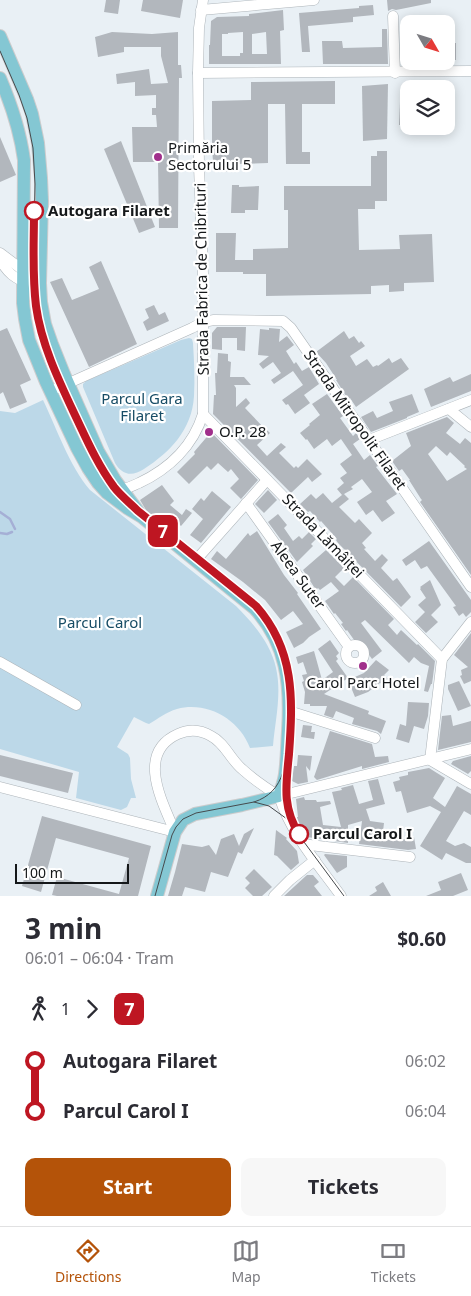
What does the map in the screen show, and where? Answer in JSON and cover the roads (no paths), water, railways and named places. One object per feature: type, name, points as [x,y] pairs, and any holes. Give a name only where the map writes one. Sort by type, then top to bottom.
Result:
[{"type":"main road","points":[[0,36],[27,99],[38,143],[42,201],[40,283],[45,324],[98,451],[111,475],[142,517]]},
{"type":"main road","points":[[0,78],[15,117],[23,152],[23,310],[28,335],[50,391],[77,448],[95,479],[115,500],[142,517],[254,608],[268,624],[283,658],[288,686],[289,711],[285,772],[279,796],[194,814],[183,820],[174,832],[157,896]]},
{"type":"street","points":[[202,5],[314,0]]},
{"type":"street","name":"Strada Fabrica de Chibrituri","points":[[121,489],[146,479],[172,462],[195,435],[203,414],[203,274],[198,73],[199,28],[202,5]]},
{"type":"street","points":[[393,16],[395,73]]},
{"type":"street","points":[[198,73],[471,72]]},
{"type":"street","points":[[0,252],[23,276]]},
{"type":"street","points":[[0,260],[12,275],[23,276],[40,283]]},
{"type":"street","name":"Strada Mitropolit Filaret","points":[[203,322],[224,320],[280,320],[285,322],[471,587]]},
{"type":"street","points":[[50,391],[203,322]]},
{"type":"street","points":[[369,440],[471,400]]},
{"type":"street","points":[[449,409],[471,427]]},
{"type":"street","name":"Strada Lămâiței","points":[[203,414],[442,659]]},
{"type":"street","points":[[95,479],[121,489]]},
{"type":"street","points":[[196,560],[268,480]]},
{"type":"street","name":"Aleea Suter","points":[[246,503],[349,647]]},
{"type":"street","points":[[430,760],[442,659],[471,622]]},
{"type":"street","points":[[0,662],[76,704]]},
{"type":"street","points":[[289,711],[375,738]]},
{"type":"street","points":[[174,832],[157,783],[154,768],[156,759],[164,743],[172,737],[180,733],[197,731],[212,736],[224,747],[242,770],[279,796],[289,822],[341,896]]},
{"type":"street","points":[[279,796],[471,749]]},
{"type":"street","points":[[430,760],[471,784]]},
{"type":"street","points":[[0,787],[174,832]]},
{"type":"street","points":[[303,843],[410,857]]},
{"type":"street","points":[[274,896],[315,860]]},
{"type":"waterway","points":[[0,512],[10,519],[15,529]]},
{"type":"waterway","points":[[0,533],[7,534],[12,532]]},
{"type":"tram line","points":[[0,51],[27,118],[33,148],[35,184],[33,283],[39,320],[51,361],[96,459],[114,487],[138,511],[256,606],[269,623],[285,658],[289,677],[291,715],[286,792],[291,818],[295,827]]},
{"type":"tram line","name":"7","points":[[34,211],[33,283],[42,334],[51,361],[96,460],[114,487],[138,511],[256,606],[266,618],[278,639],[287,667],[292,702],[286,789],[287,807],[299,834]]},
{"type":"tram line","points":[[155,896],[172,835],[183,819],[196,813],[259,800],[276,787],[283,772]]},
{"type":"tram line","points":[[254,802],[269,806],[287,819],[344,896]]},
{"type":"place","name":"Primăria Sectorului 5","points":[[158,157]]},
{"type":"place","name":"Autogara Filaret","points":[[34,211]]},
{"type":"place","name":"O.P. 28","points":[[209,432]]},
{"type":"place","name":"Carol Parc Hotel","points":[[363,666]]},
{"type":"place","name":"Parcul Carol I","points":[[299,834]]},
{"type":"park label","name":"Parcul Gara Filaret","points":[[142,408]]},
{"type":"park label","name":"Parcul Carol","points":[[100,623]]}]
